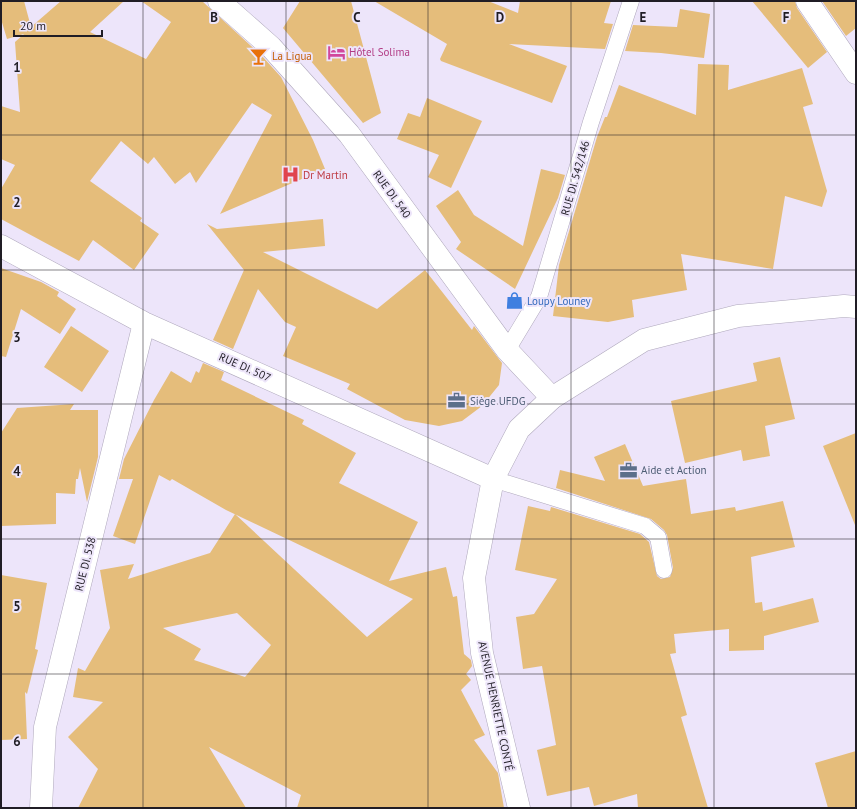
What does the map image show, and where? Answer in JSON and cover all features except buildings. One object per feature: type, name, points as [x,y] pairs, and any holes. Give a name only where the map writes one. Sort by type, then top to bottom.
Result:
[{"type":"street","name":"RUE DI. 540","points":[[219,1],[271,47],[349,134],[508,350],[552,398]]},
{"type":"street","points":[[807,1],[856,73]]},
{"type":"street","name":"RUE DI. 507","points":[[1,246],[144,322],[493,479]]},
{"type":"street","name":"AVENUE HENRIETTE CONTÉ","points":[[518,808],[482,653],[474,578],[493,479],[519,429],[552,398],[644,340],[738,316],[844,306],[856,307]]},
{"type":"street","name":"RUE DI. 538","points":[[41,808],[46,727],[144,322]]},
{"type":"lane","name":"RUE DI. 542/146","points":[[508,350],[539,297],[591,122],[631,1]]},
{"type":"lane","points":[[493,479],[645,526],[658,537],[664,570]]},
{"type":"place","name":"Hôtel Solima","points":[[336,52]]},
{"type":"place","name":"La Ligua","points":[[259,56]]},
{"type":"place","name":"Dr Martin","points":[[290,175]]},
{"type":"place","name":"Loupy Louney","points":[[514,301]]},
{"type":"place","name":"Siège UFDG","points":[[457,401]]},
{"type":"place","name":"Aide et Action","points":[[628,470]]}]
